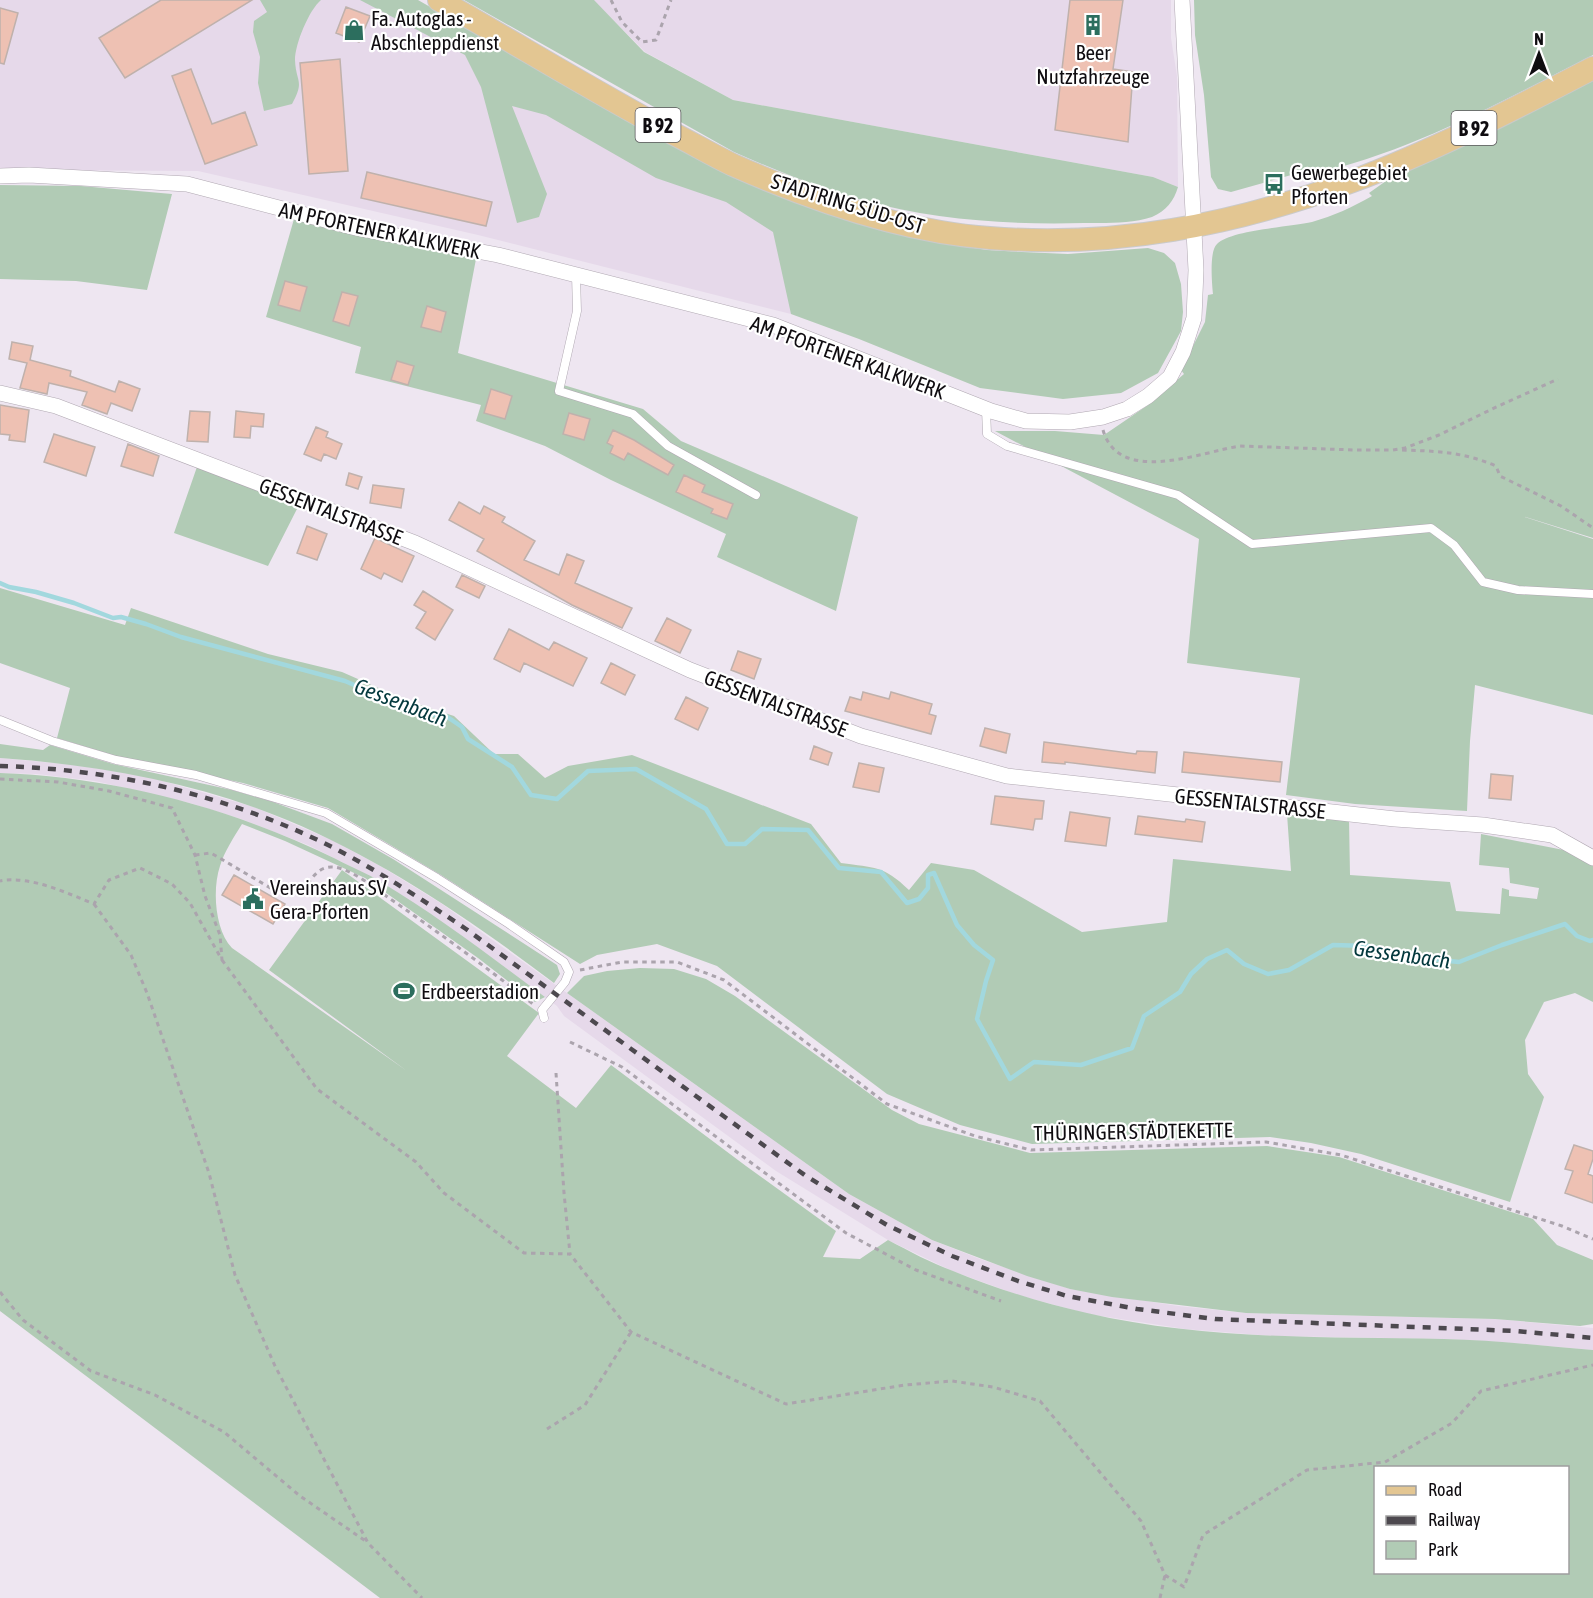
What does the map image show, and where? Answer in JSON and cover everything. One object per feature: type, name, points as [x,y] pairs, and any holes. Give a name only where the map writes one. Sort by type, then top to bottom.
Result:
[{"type":"main road","name":"STADTRING SÜD-OST","points":[[439,0],[637,114],[730,164],[790,189],[891,221],[937,231],[988,238],[1106,239],[1194,227],[1270,208],[1351,182],[1488,122],[1593,68]]},
{"type":"street","name":"AM PFORTENER KALKWERK","points":[[0,176],[29,175],[186,184],[356,228],[498,255],[773,326],[986,409],[1026,421],[1070,422],[1103,417],[1127,409],[1148,396],[1170,376],[1183,352],[1194,318],[1196,270],[1182,0]]},
{"type":"street","name":"GESSENTALSTRASSE","points":[[0,393],[56,406],[415,543],[690,670],[861,736],[1007,776],[1395,819],[1483,825],[1552,836],[1593,858]]},
{"type":"lane","points":[[576,275],[577,311],[559,391],[633,414],[668,446],[756,495]]},
{"type":"lane","points":[[986,409],[987,434],[1007,446],[1178,495],[1252,544],[1431,528],[1454,545],[1483,582],[1518,590],[1593,594]]},
{"type":"lane","points":[[0,720],[52,741],[116,760],[196,775],[326,813],[437,878],[564,962],[569,972],[565,982],[543,1014]]},
{"type":"path","points":[[611,0],[622,21],[642,42],[656,40],[671,0]]},
{"type":"path","points":[[1393,450],[1439,435],[1558,379]]},
{"type":"path","points":[[1103,417],[1106,442],[1113,450],[1126,457],[1144,461],[1159,462],[1181,459],[1240,446],[1446,452],[1475,457],[1496,466],[1500,476],[1561,506],[1593,528]]},
{"type":"path","points":[[0,779],[58,782],[109,790],[172,808],[195,855],[205,896],[220,935],[222,960]]},
{"type":"path","points":[[195,855],[211,853],[279,893],[305,887],[322,869],[333,867],[342,870],[363,880],[418,918],[543,1014]]},
{"type":"path","points":[[94,904],[110,880],[140,868],[172,884],[190,903],[222,960],[317,1089],[416,1162],[444,1193],[524,1253],[570,1254]]},
{"type":"path","points":[[0,881],[9,879],[52,887],[94,904],[131,955],[147,993],[209,1173],[235,1275],[275,1366],[368,1543]]},
{"type":"path","name":"THÜRINGER STÄDTEKETTE","points":[[569,972],[622,962],[677,962],[724,980],[887,1104],[975,1137],[1031,1150],[1266,1142],[1341,1155],[1562,1226],[1593,1239]]},
{"type":"path","points":[[570,1042],[622,1067],[846,1233],[916,1270],[1001,1301]]},
{"type":"path","points":[[556,1073],[570,1254],[631,1332],[786,1404],[952,1380],[993,1387],[1040,1401],[1141,1521],[1165,1575],[1184,1587],[1203,1535],[1307,1470],[1385,1462],[1452,1423],[1481,1391],[1593,1365]]},
{"type":"path","points":[[0,1292],[23,1320],[91,1371],[155,1395],[224,1432],[300,1496],[368,1543],[422,1598]]},
{"type":"path","points":[[547,1429],[585,1405],[631,1332]]},
{"type":"path","points":[[1161,1598],[1165,1575]]},
{"type":"shaded area","points":[[0,0],[370,0],[802,211],[791,314],[478,235],[198,171],[0,170]]},
{"type":"shaded area","points":[[593,0],[1171,0],[1171,38],[1177,76],[1178,187],[1153,177],[733,100],[645,52]]},
{"type":"shaded area","points":[[0,758],[75,765],[145,776],[254,807],[334,841],[442,904],[849,1194],[932,1240],[980,1259],[1070,1289],[1178,1306],[1246,1313],[1495,1319],[1593,1328],[1593,1350],[1447,1339],[1273,1336],[1185,1329],[1088,1314],[1018,1295],[952,1271],[888,1240],[776,1171],[564,1016],[557,1006],[380,881],[308,845],[241,819],[190,803],[95,781],[37,774],[0,773]]},
{"type":"green space","points":[[260,0],[321,0],[308,19],[297,45],[295,60],[299,86],[292,104],[264,111],[258,83],[260,57],[253,32],[254,21],[267,12]]},
{"type":"green space","points":[[360,0],[418,0],[654,135],[949,244],[987,250],[1068,254],[1148,248],[1164,253],[1175,263],[1181,284],[1183,312],[1181,331],[1158,373],[1121,393],[1063,399],[980,388],[791,314],[773,232],[726,202],[656,178],[546,115],[512,106],[547,194],[539,217],[517,223],[481,87],[465,55]]},
{"type":"green space","points":[[464,0],[594,0],[644,52],[733,100],[1153,177],[1178,187],[1169,205],[1157,215],[1118,223],[1028,223],[972,220],[889,207],[862,200],[797,178],[734,152]]},
{"type":"green space","points":[[1194,0],[1593,0],[1593,55],[1456,124],[1385,153],[1349,165],[1312,174],[1309,170],[1231,192],[1218,189],[1211,177],[1204,95],[1195,35]]},
{"type":"green space","points":[[1593,78],[1593,538],[1522,516],[1593,539],[1593,715],[1475,685],[1467,811],[1355,804],[1286,795],[1300,678],[1187,663],[1199,539],[995,431],[1055,431],[1104,435],[1148,405],[1184,374],[1181,370],[1205,322],[1208,295],[1213,294],[1212,260],[1217,244],[1235,235],[1312,222],[1343,211],[1372,196],[1369,193],[1393,176]]},
{"type":"green space","points":[[0,185],[81,186],[172,194],[147,290],[76,281],[0,279]]},
{"type":"green space","points":[[294,219],[476,259],[458,353],[643,409],[681,441],[858,517],[836,611],[717,557],[726,534],[545,446],[476,421],[481,405],[355,373],[361,347],[266,317]]},
{"type":"green space","points":[[198,464],[299,505],[268,566],[174,533]]},
{"type":"green space","points":[[0,588],[125,625],[131,608],[268,654],[342,672],[408,701],[454,716],[494,754],[518,754],[545,778],[568,766],[632,755],[811,824],[841,863],[878,869],[892,876],[909,890],[931,863],[974,870],[1082,932],[1167,922],[1173,859],[1291,871],[1287,814],[1349,819],[1350,875],[1450,882],[1456,911],[1500,914],[1502,888],[1509,890],[1509,896],[1537,899],[1539,888],[1510,883],[1509,868],[1479,865],[1481,834],[1569,851],[1593,865],[1593,1002],[1575,993],[1544,1002],[1525,1040],[1528,1074],[1544,1097],[1510,1202],[1361,1154],[1270,1137],[1032,1144],[960,1125],[887,1094],[717,966],[657,944],[597,955],[580,964],[441,875],[328,808],[243,783],[116,756],[57,738],[70,688],[0,663]]},
{"type":"green space","points":[[0,744],[43,750],[50,745],[113,764],[232,790],[273,802],[332,824],[393,859],[557,965],[560,974],[554,983],[425,893],[358,853],[287,820],[218,795],[146,777],[73,765],[0,758]]},
{"type":"green space","points":[[0,773],[87,781],[172,798],[215,810],[296,841],[376,879],[444,923],[545,997],[535,1002],[478,958],[365,878],[242,824],[224,855],[216,886],[217,909],[222,931],[232,948],[407,1071],[269,970],[342,870],[539,1013],[507,1056],[576,1108],[611,1065],[836,1231],[823,1257],[860,1259],[888,1240],[945,1268],[1020,1295],[1087,1313],[1175,1328],[1220,1333],[1310,1337],[1463,1340],[1593,1350],[1593,1598],[380,1598],[0,1311]]},
{"type":"green space","points":[[640,968],[674,969],[706,979],[735,996],[892,1110],[919,1124],[1030,1153],[1267,1146],[1339,1157],[1533,1219],[1557,1245],[1593,1260],[1593,1324],[1580,1326],[1495,1319],[1246,1313],[1112,1297],[1070,1289],[1027,1276],[932,1240],[849,1194],[567,993],[584,976]]},
{"type":"building","points":[[161,0],[252,0],[125,78],[99,38]]},
{"type":"building","points":[[1070,0],[1123,0],[1113,69],[1133,72],[1128,142],[1055,130]]},
{"type":"building","points":[[346,7],[370,16],[359,42],[336,33]]},
{"type":"building","points":[[0,8],[18,13],[4,64],[0,63]]},
{"type":"building","points":[[340,59],[348,171],[309,174],[300,63]]},
{"type":"building","points":[[191,69],[212,124],[245,112],[257,145],[205,164],[172,76]]},
{"type":"building","points":[[367,172],[492,202],[486,226],[361,198]]},
{"type":"building","points":[[285,281],[307,287],[300,311],[278,305]]},
{"type":"building","points":[[342,292],[358,296],[349,326],[333,321]]},
{"type":"building","points":[[427,306],[446,312],[441,332],[421,327]]},
{"type":"building","points":[[12,342],[33,346],[30,360],[71,371],[70,376],[115,392],[119,381],[140,389],[132,411],[111,403],[107,414],[82,405],[87,392],[49,383],[47,394],[20,388],[27,363],[9,359]]},
{"type":"building","points":[[397,361],[414,366],[408,385],[391,380]]},
{"type":"building","points":[[491,389],[512,396],[505,419],[484,413]]},
{"type":"building","points":[[0,405],[29,410],[25,442],[9,440],[10,435],[0,434]]},
{"type":"building","points":[[190,411],[210,412],[208,442],[187,441]]},
{"type":"building","points":[[236,411],[264,414],[263,427],[251,426],[250,438],[234,437]]},
{"type":"building","points":[[569,413],[590,419],[584,440],[563,434]]},
{"type":"building","points":[[316,427],[328,432],[326,437],[342,444],[336,459],[324,454],[321,461],[304,454]]},
{"type":"building","points":[[613,430],[674,465],[668,475],[628,453],[624,460],[610,453],[613,446],[607,443]]},
{"type":"building","points":[[54,434],[95,447],[86,476],[44,462]]},
{"type":"building","points":[[128,444],[159,456],[153,476],[121,466]]},
{"type":"building","points":[[349,473],[362,477],[358,489],[346,485]]},
{"type":"building","points":[[684,475],[705,485],[702,492],[733,504],[727,519],[711,513],[713,509],[676,492]]},
{"type":"building","points":[[373,485],[404,489],[401,508],[370,503]]},
{"type":"building","points":[[459,502],[480,514],[484,506],[505,517],[502,522],[535,541],[524,560],[559,575],[567,554],[584,561],[575,583],[632,608],[622,628],[572,605],[477,551],[484,539],[449,520]]},
{"type":"building","points":[[307,526],[327,534],[317,560],[297,553]]},
{"type":"building","points":[[375,538],[414,556],[402,582],[384,573],[381,579],[361,569]]},
{"type":"building","points":[[462,575],[485,586],[479,598],[456,587]]},
{"type":"building","points":[[423,591],[453,610],[435,640],[416,628],[426,612],[414,605]]},
{"type":"building","points":[[667,618],[691,630],[680,653],[655,641]]},
{"type":"building","points":[[509,629],[549,650],[554,642],[587,658],[573,686],[524,663],[520,672],[494,659]]},
{"type":"building","points":[[738,651],[761,659],[754,679],[731,670]]},
{"type":"building","points":[[611,663],[635,675],[625,695],[601,683]]},
{"type":"building","points":[[863,692],[889,699],[891,692],[932,704],[929,714],[936,716],[931,734],[845,711],[850,697],[861,700]]},
{"type":"building","points":[[686,697],[708,708],[698,730],[675,719]]},
{"type":"building","points":[[985,728],[1010,734],[1006,753],[980,746]]},
{"type":"building","points":[[1044,742],[1136,754],[1137,751],[1157,752],[1155,773],[1065,762],[1065,764],[1042,762]]},
{"type":"building","points":[[814,746],[832,753],[828,765],[810,759]]},
{"type":"building","points":[[1184,752],[1282,762],[1280,782],[1182,772]]},
{"type":"building","points":[[859,763],[884,768],[879,792],[853,787]]},
{"type":"building","points":[[1491,774],[1513,776],[1511,800],[1489,798]]},
{"type":"building","points":[[995,796],[1044,801],[1042,819],[1035,819],[1033,830],[991,824]]},
{"type":"building","points":[[1070,812],[1110,818],[1106,846],[1065,841]]},
{"type":"building","points":[[1138,816],[1205,822],[1202,842],[1135,834]]},
{"type":"building","name":"Vereinshaus SV Gera-Pforten","points":[[234,875],[285,904],[273,924],[222,895]]},
{"type":"building","points":[[1574,1145],[1593,1151],[1588,1174],[1593,1176],[1593,1203],[1565,1193],[1573,1171],[1565,1169]]},
{"type":"waterway","name":"Gessenbach","points":[[0,583],[74,603],[113,618],[121,617],[181,637],[345,681],[425,716],[443,714],[462,727],[468,739],[512,767],[531,795],[557,799],[588,771],[636,769],[706,809],[727,844],[745,844],[762,829],[808,830],[839,868],[881,872],[907,903],[919,899],[928,888],[928,875],[934,873],[957,925],[974,945],[993,960],[977,1019],[1010,1079],[1034,1062],[1081,1065],[1132,1048],[1144,1016],[1180,992],[1191,974],[1207,959],[1227,950],[1244,964],[1268,974],[1289,970],[1333,945],[1369,946],[1410,957],[1459,962],[1565,924],[1577,936],[1593,940]]},
{"type":"railway","points":[[0,766],[86,773],[172,789],[255,814],[334,848],[401,887],[466,929],[806,1176],[887,1225],[952,1256],[1018,1281],[1067,1296],[1137,1309],[1215,1319],[1516,1331],[1593,1338]]},
{"type":"place","name":"Beer Nutzfahrzeuge","points":[[1093,25]]},
{"type":"place","name":"Fa. Autoglas - Abschleppdienst","points":[[354,30]]},
{"type":"place","name":"Gewerbegebiet Pforten","points":[[1274,184]]},
{"type":"place","name":"Vereinshaus SV Gera-Pforten","points":[[253,899]]},
{"type":"place","name":"Erdbeerstadion","points":[[404,991]]}]
